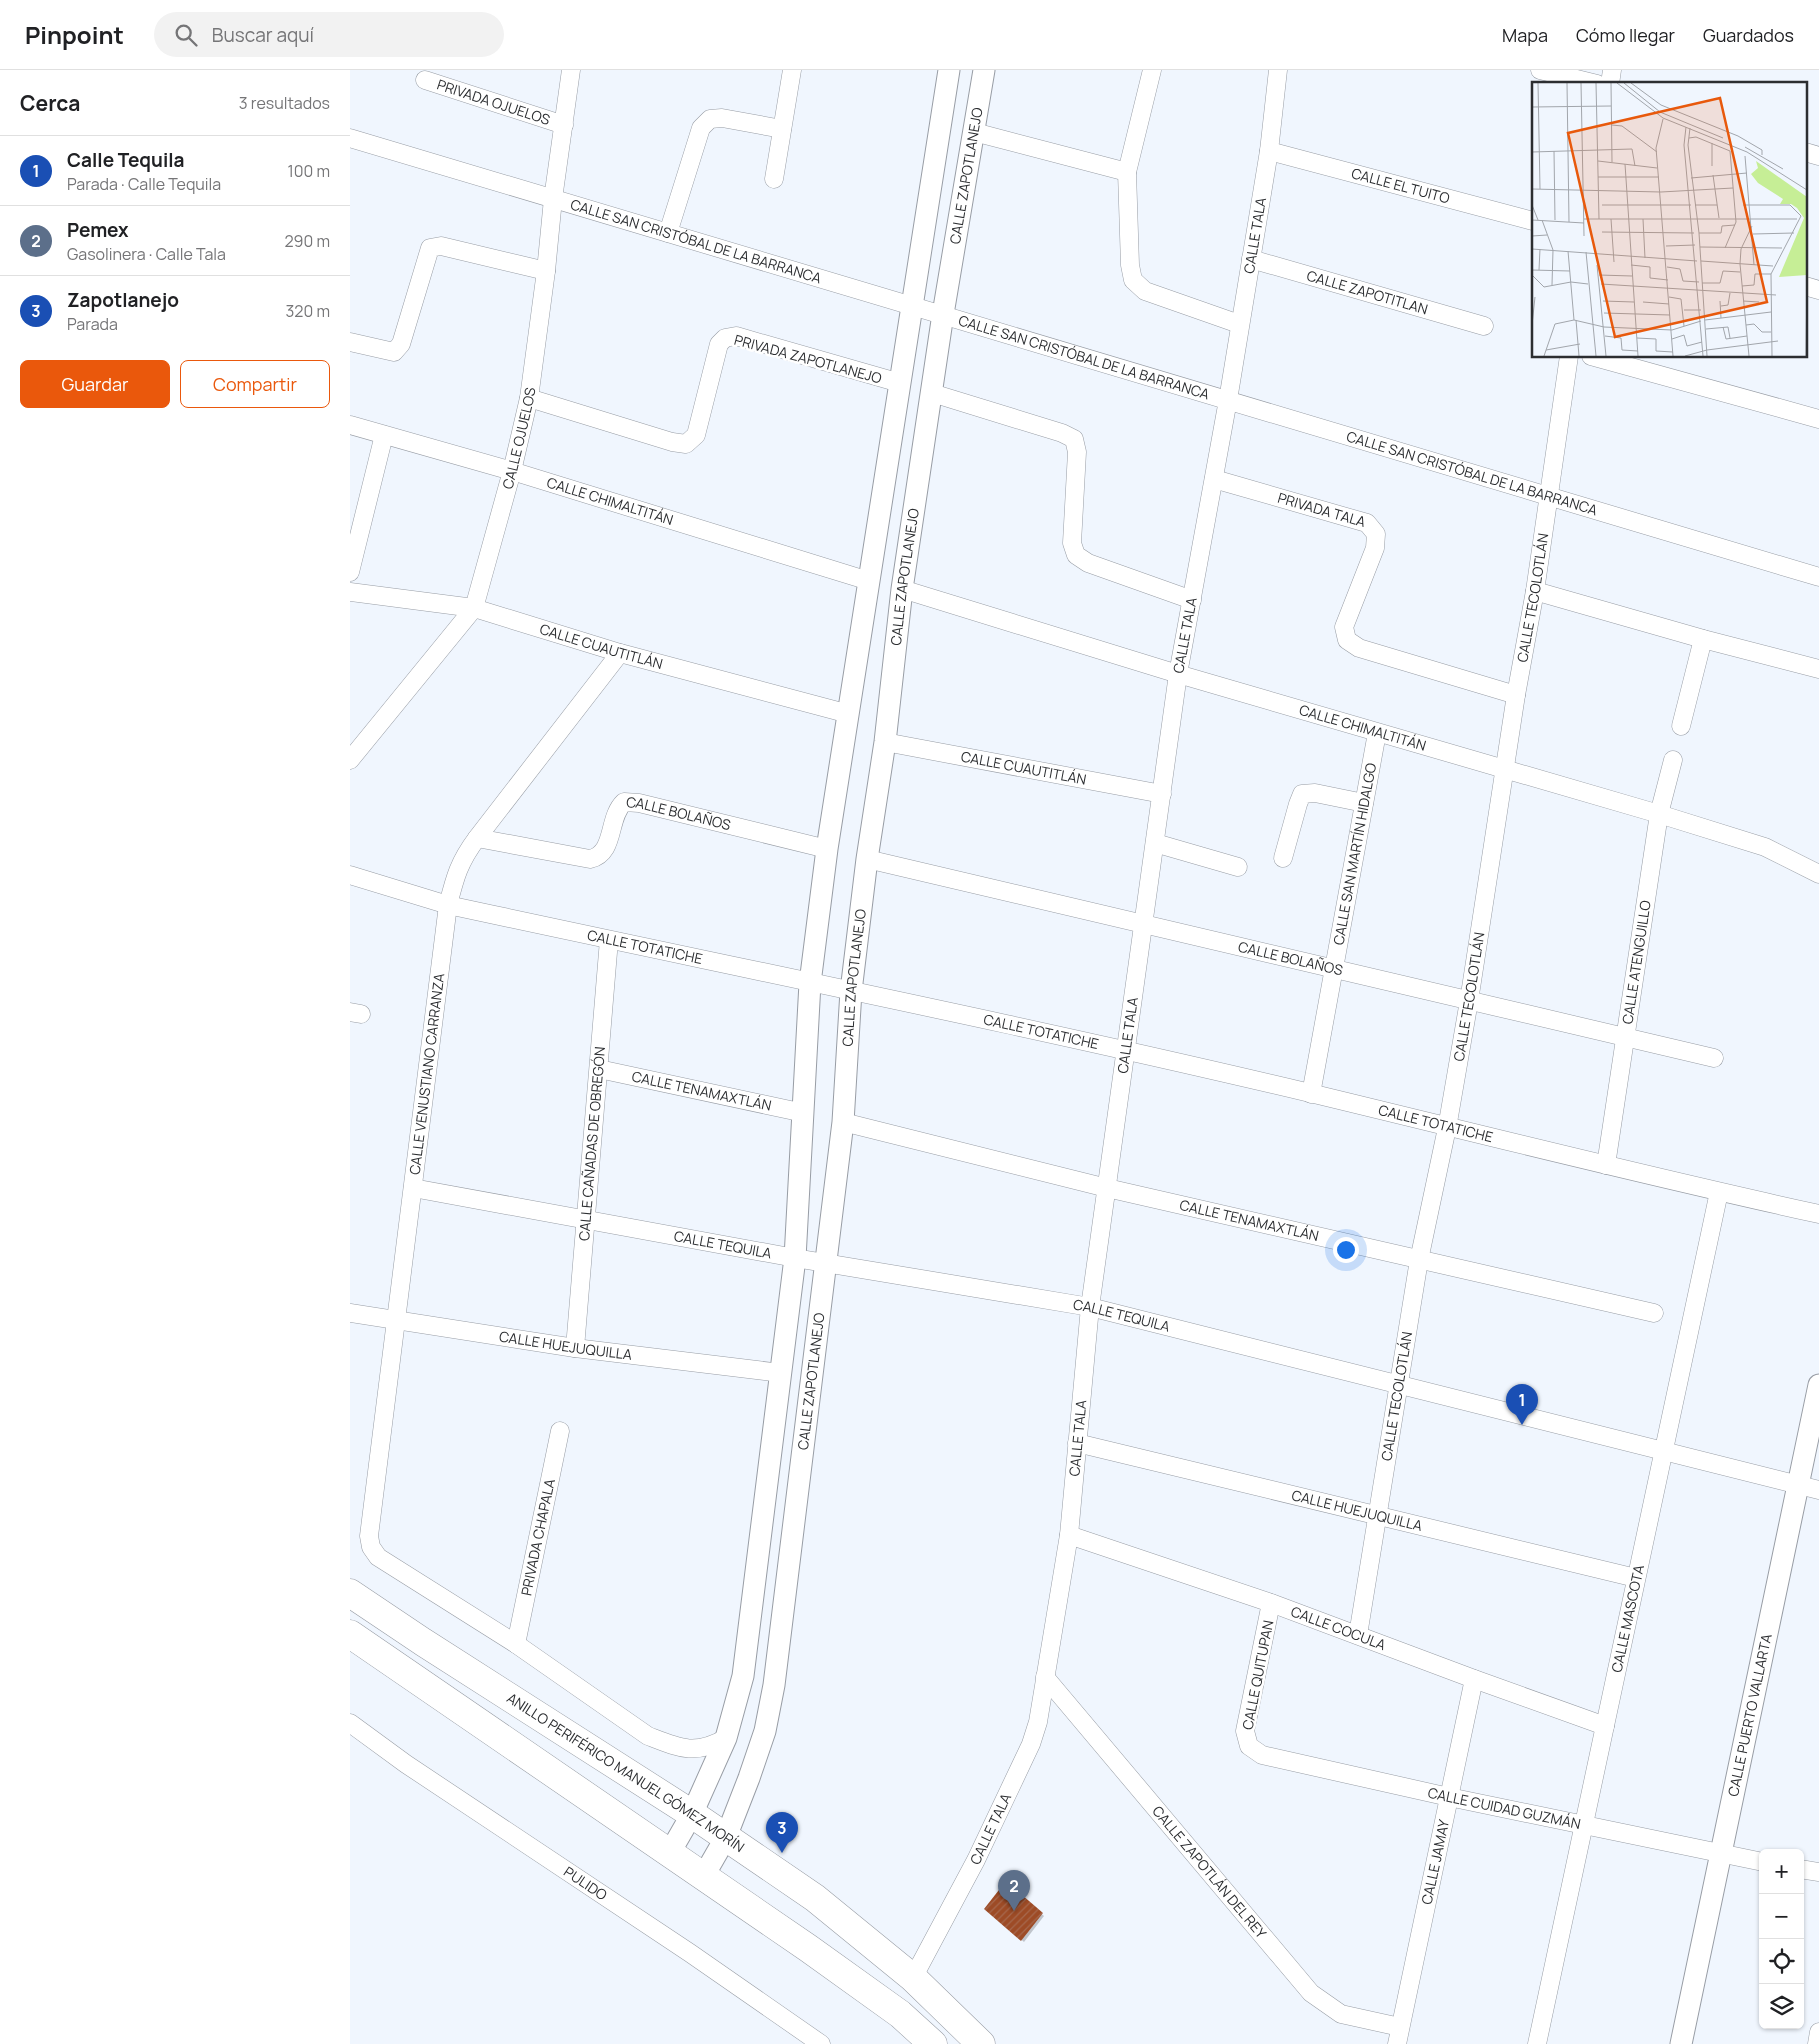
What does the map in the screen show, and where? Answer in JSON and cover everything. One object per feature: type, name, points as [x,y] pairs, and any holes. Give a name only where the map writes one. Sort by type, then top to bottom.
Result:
[{"type":"highway","name":"ANILLO PERIFÉRICO MANUEL GÓMEZ MORÍN","points":[[350,1592],[423,1642],[692,1814],[815,1898],[913,1978],[980,2044]]},
{"type":"highway","points":[[350,1634],[808,1948],[900,2014],[933,2044]]},
{"type":"street","name":"CALLE OJUELOS","points":[[350,760],[474,608],[512,471],[529,398],[570,70]]},
{"type":"street","points":[[774,180],[792,70]]},
{"type":"street","points":[[669,1854],[692,1814],[726,1738],[743,1676],[795,1258],[810,983],[827,849],[949,70]]},
{"type":"street","name":"CALLE ZAPOTLANEJO","points":[[703,1877],[726,1837],[765,1731],[774,1685],[843,1122],[851,991],[867,859],[885,742],[902,589],[984,70]]},
{"type":"street","points":[[1152,70],[1127,172],[1130,264],[1133,280],[1145,291],[1239,324]]},
{"type":"street","name":"CALLE TALA","points":[[913,1978],[976,1860],[1031,1744],[1038,1722],[1069,1535],[1090,1307],[1178,674],[1228,400],[1269,151],[1278,70]]},
{"type":"street","points":[[1540,70],[1589,82]]},
{"type":"street","name":"PRIVADA OJUELOS","points":[[425,80],[564,125]]},
{"type":"street","points":[[668,233],[701,128],[710,119],[722,118],[782,129]]},
{"type":"street","points":[[974,132],[1127,172]]},
{"type":"street","name":"CALLE SAN CRISTÓBAL DE LA BARRANCA","points":[[350,138],[1819,577]]},
{"type":"street","name":"CALLE EL TUITO","points":[[1269,151],[1532,221]]},
{"type":"street","points":[[1806,152],[1819,156]]},
{"type":"street","points":[[350,342],[394,352],[401,344],[430,248],[441,246],[546,270]]},
{"type":"street","name":"CALLE ZAPOTITLAN","points":[[1251,259],[1484,326]]},
{"type":"street","points":[[1806,286],[1819,290]]},
{"type":"street","name":"PRIVADA ZAPOTLANEJO","points":[[529,398],[672,442],[686,444],[696,435],[719,344],[725,338],[736,336],[900,383]]},
{"type":"street","name":"CALLE TECOLOTLÁN","points":[[1358,1635],[1419,1260],[1447,1128],[1469,1001],[1506,770],[1516,695],[1535,591],[1569,358]]},
{"type":"street","points":[[1598,358],[1819,419]]},
{"type":"street","points":[[932,393],[1062,433],[1074,439],[1078,452],[1072,544],[1076,555],[1088,564],[1192,600]]},
{"type":"street","name":"CALLE CHIMALTITÁN","points":[[350,425],[512,471],[869,581]]},
{"type":"street","points":[[350,572],[384,435]]},
{"type":"street","name":"PRIVADA TALA","points":[[1214,479],[1367,523],[1376,534],[1375,548],[1344,627],[1347,640],[1359,648],[1516,695]]},
{"type":"street","name":"CALLE CHIMALTITÁN","points":[[902,589],[1178,674],[1659,814],[1765,847],[1819,874]]},
{"type":"street","points":[[1535,591],[1703,639],[1819,669]]},
{"type":"street","name":"CALLE CUAUTITLÁN","points":[[350,592],[474,608],[620,654],[849,714]]},
{"type":"street","points":[[1681,726],[1703,639]]},
{"type":"street","name":"CALLE VENUSTIANO CARRANZA","points":[[516,1644],[378,1556],[371,1548],[369,1536],[448,905],[457,869],[477,838],[620,654]]},
{"type":"street","name":"CALLE SAN MARTÍN HIDALGO","points":[[1311,1094],[1377,733]]},
{"type":"street","name":"CALLE CUAUTITLÁN","points":[[885,742],[1162,794]]},
{"type":"street","name":"CALLE ATENGUILLO","points":[[1606,1166],[1659,814],[1673,760]]},
{"type":"street","points":[[1283,858],[1302,794],[1315,793],[1364,803]]},
{"type":"street","name":"CALLE BOLAÑOS","points":[[477,838],[590,860],[599,857],[606,849],[617,809],[624,802],[639,803],[827,849]]},
{"type":"street","points":[[1155,842],[1238,867]]},
{"type":"street","name":"CALLE BOLAÑOS","points":[[867,859],[1714,1058]]},
{"type":"street","name":"CALLE TOTATICHE","points":[[350,874],[448,905],[1126,1051],[1606,1166],[1819,1214]]},
{"type":"street","name":"CALLE CAÑADAS DE OBREGÓN","points":[[575,1348],[609,940]]},
{"type":"street","name":"CALLE TENAMAXTLÁN","points":[[598,1068],[804,1113]]},
{"type":"street","name":"CALLE TENAMAXTLÁN","points":[[843,1122],[1107,1188],[1654,1313]]},
{"type":"street","name":"CALLE TEQUILA","points":[[413,1188],[795,1258],[1090,1307],[1819,1490]]},
{"type":"street","name":"CALLE MASCOTA","points":[[1537,2044],[1719,1192]]},
{"type":"street","name":"CALLE HUEJUQUILLA","points":[[350,1314],[575,1348],[781,1373]]},
{"type":"street","name":"CALLE PUERTO VALLARTA","points":[[1681,2044],[1819,1385]]},
{"type":"street","name":"PRIVADA CHAPALA","points":[[516,1644],[560,1431]]},
{"type":"street","name":"CALLE HUEJUQUILLA","points":[[1078,1443],[1636,1578]]},
{"type":"street","name":"CALLE COCULA","points":[[1069,1535],[1272,1603],[1605,1726]]},
{"type":"street","name":"CALLE QUITUPAN","points":[[1249,1746],[1245,1731],[1272,1603]]},
{"type":"street","points":[[516,1644],[648,1736],[673,1746],[694,1749],[711,1747],[726,1738]]},
{"type":"street","name":"CALLE ZAPOTLÁN DEL REY","points":[[1045,1677],[1311,1993],[1342,2014],[1398,2036]]},
{"type":"street","name":"CALLE JAMAY","points":[[1398,2036],[1474,1679]]},
{"type":"street","name":"PULIDO","points":[[350,1723],[406,1764],[690,1953],[821,2044]]},
{"type":"street","name":"CALLE CUIDAD GUZMÁN","points":[[1249,1746],[1262,1756],[1449,1798],[1759,1861]]},
{"type":"street","points":[[1804,1870],[1819,1872]]},
{"type":"street","points":[[1817,2044],[1819,2032]]},
{"type":"building","points":[[1006,1881],[1043,1913],[1021,1941],[984,1909]]},
{"type":"place","name":"Calle Tequila","points":[[1522,1425]]},
{"type":"place","name":"Zapotlanejo","points":[[782,1853]]},
{"type":"place","name":"Pemex","points":[[1014,1911]]}]
